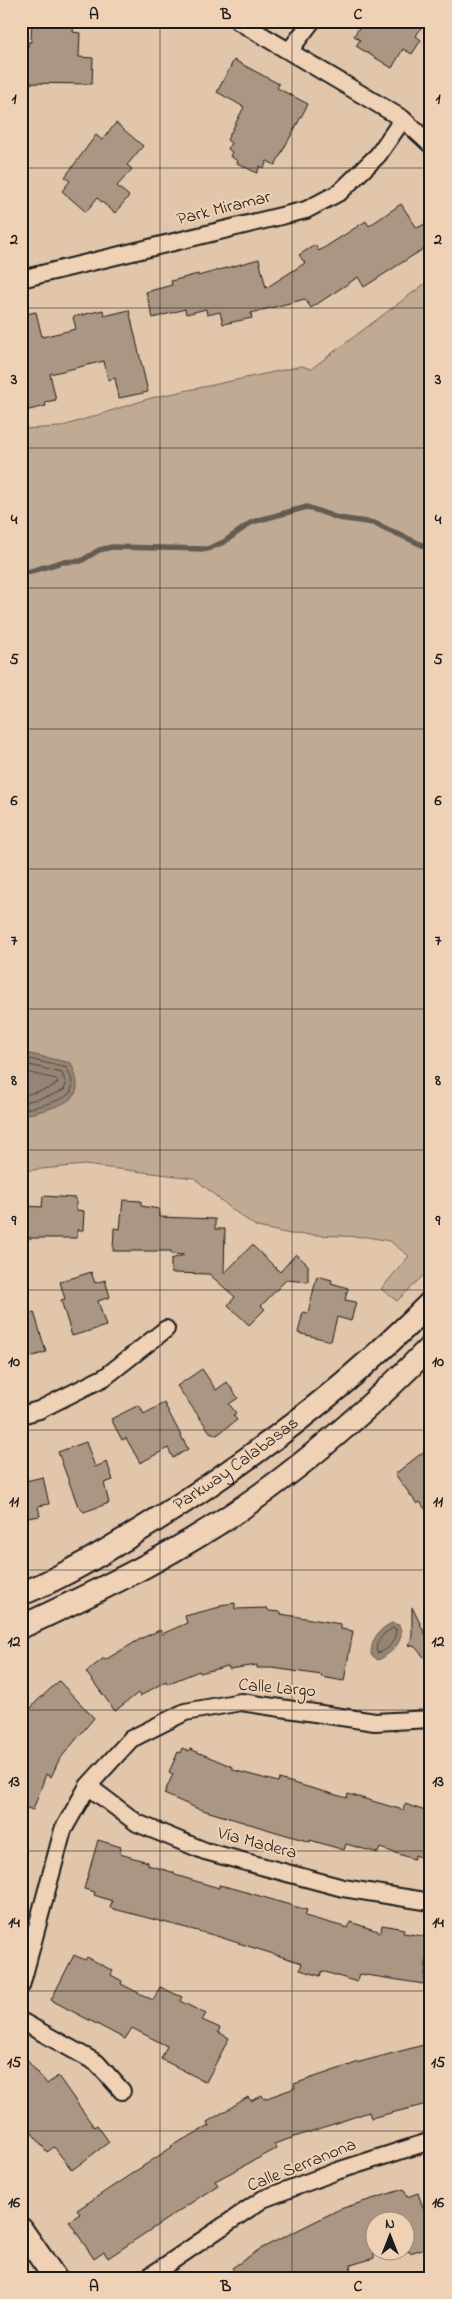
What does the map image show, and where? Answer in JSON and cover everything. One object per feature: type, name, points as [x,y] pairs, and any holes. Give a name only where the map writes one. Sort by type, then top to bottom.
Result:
[{"type":"street","points":[[238,21],[290,50],[403,119],[431,146]]},
{"type":"street","points":[[290,50],[312,21]]},
{"type":"street","name":"Park Miramar","points":[[21,279],[306,210],[340,192],[378,155],[403,119]]},
{"type":"street","name":"Parkway Calabasas","points":[[21,1594],[112,1547],[208,1488],[324,1401],[431,1302]]},
{"type":"street","points":[[21,1415],[39,1410],[105,1377],[166,1329]]},
{"type":"street","name":"Parkway Calabasas","points":[[21,1627],[101,1590],[175,1549],[259,1496],[344,1428],[431,1346]]},
{"type":"street","name":"Calle Largo","points":[[21,1986],[63,1830],[88,1786],[131,1739],[185,1712],[241,1702],[375,1722],[431,1719]]},
{"type":"street","name":"Vía Madera","points":[[88,1786],[137,1823],[205,1851],[343,1888],[431,1902]]},
{"type":"street","points":[[21,2021],[97,2063],[122,2091]]},
{"type":"street","name":"Calle Serranona","points":[[147,2278],[263,2199],[338,2171],[431,2141]]},
{"type":"street","points":[[21,2229],[55,2278]]},
{"type":"shaded area","points":[[431,279],[431,1268],[397,1301],[381,1289],[409,1256],[390,1241],[367,1237],[290,1234],[257,1227],[194,1178],[84,1165],[21,1171],[21,429],[60,427],[151,398],[302,366],[311,369]]},
{"type":"water","points":[[21,1052],[71,1063],[77,1083],[75,1094],[72,1098],[51,1108],[21,1115]]},
{"type":"water","points":[[392,1623],[399,1625],[401,1636],[392,1651],[378,1660],[371,1655],[372,1645],[379,1632]]},
{"type":"building","points":[[32,21],[74,21],[73,32],[80,33],[79,57],[93,58],[92,84],[22,83],[24,48],[28,48],[28,42],[31,42]]},
{"type":"building","points":[[363,21],[425,21],[416,36],[421,40],[412,54],[403,49],[392,68],[356,46],[360,40],[354,36]]},
{"type":"building","points":[[234,60],[279,84],[277,88],[308,104],[275,165],[267,161],[264,168],[260,166],[257,173],[237,163],[238,161],[230,156],[232,152],[228,149],[231,143],[227,140],[244,107],[217,92]]},
{"type":"building","points":[[116,123],[143,146],[127,165],[132,169],[117,186],[129,196],[115,213],[97,198],[86,212],[62,191],[70,181],[65,177],[96,135],[102,140]]},
{"type":"building","points":[[401,204],[417,228],[431,221],[431,244],[364,287],[358,277],[311,308],[305,299],[251,313],[252,318],[223,324],[220,312],[207,315],[206,309],[186,314],[185,309],[153,318],[146,292],[172,285],[171,281],[198,274],[198,276],[259,259],[266,288],[305,263],[299,255],[315,245],[319,251],[366,221],[369,226]]},
{"type":"building","points":[[103,310],[104,316],[129,310],[148,392],[119,398],[115,378],[108,380],[104,361],[50,374],[56,400],[45,402],[46,406],[25,411],[24,408],[21,408],[21,315],[36,312],[42,337],[76,329],[73,317]]},
{"type":"building","points":[[43,1196],[76,1198],[76,1210],[84,1211],[83,1230],[77,1230],[77,1238],[21,1238],[21,1215],[26,1215],[27,1206],[42,1207]]},
{"type":"building","points":[[123,1200],[141,1201],[141,1206],[159,1209],[159,1217],[215,1219],[215,1229],[225,1229],[224,1274],[252,1245],[280,1272],[296,1254],[308,1265],[308,1282],[286,1280],[261,1306],[265,1309],[249,1325],[228,1305],[235,1297],[209,1274],[171,1273],[171,1259],[184,1255],[171,1254],[171,1251],[113,1251],[114,1228],[120,1229]]},
{"type":"building","points":[[91,1272],[95,1283],[105,1280],[110,1297],[98,1301],[106,1326],[72,1336],[61,1300],[65,1299],[60,1282]]},
{"type":"building","points":[[317,1276],[332,1280],[331,1283],[348,1288],[345,1300],[356,1302],[351,1321],[337,1317],[331,1341],[298,1333],[303,1312],[308,1313]]},
{"type":"building","points":[[34,1312],[46,1352],[21,1360],[21,1317]]},
{"type":"building","points":[[202,1369],[216,1390],[227,1382],[238,1398],[229,1404],[236,1413],[233,1415],[237,1420],[217,1435],[210,1432],[177,1386]]},
{"type":"building","points":[[164,1403],[188,1449],[173,1458],[168,1448],[140,1463],[126,1438],[122,1440],[111,1419],[139,1405],[144,1414]]},
{"type":"building","points":[[86,1442],[95,1467],[107,1462],[113,1480],[104,1483],[109,1503],[84,1512],[78,1506],[58,1452]]},
{"type":"building","points":[[431,1446],[431,1517],[420,1502],[417,1504],[395,1474]]},
{"type":"building","points":[[43,1477],[49,1504],[38,1506],[40,1516],[21,1519],[21,1482]]},
{"type":"building","points":[[235,1603],[235,1609],[267,1608],[269,1611],[281,1612],[281,1614],[341,1624],[341,1629],[353,1631],[344,1681],[321,1677],[322,1675],[272,1668],[257,1668],[257,1665],[229,1669],[228,1666],[200,1673],[199,1671],[167,1684],[166,1681],[140,1696],[138,1693],[115,1711],[86,1672],[104,1658],[105,1660],[142,1638],[160,1630],[162,1634],[187,1623],[185,1616],[220,1607],[220,1605]]},
{"type":"building","points":[[412,1607],[431,1646],[431,1665],[415,1647],[409,1645],[412,1636]]},
{"type":"building","points":[[59,1681],[94,1718],[59,1760],[51,1777],[46,1774],[33,1810],[21,1806],[21,1720],[36,1702]]},
{"type":"building","points":[[182,1748],[189,1751],[190,1749],[233,1767],[233,1770],[278,1782],[279,1779],[347,1798],[348,1794],[403,1810],[405,1804],[431,1813],[431,1862],[415,1855],[414,1859],[380,1848],[378,1853],[346,1844],[344,1850],[310,1840],[310,1842],[196,1808],[164,1794],[173,1774],[169,1772],[178,1752],[180,1753]]},
{"type":"building","points":[[98,1840],[121,1847],[120,1854],[148,1862],[148,1865],[175,1873],[175,1875],[219,1888],[219,1885],[236,1889],[307,1910],[305,1916],[348,1928],[350,1922],[381,1932],[382,1925],[404,1929],[403,1933],[429,1937],[424,1984],[360,1974],[357,1982],[322,1971],[320,1976],[300,1970],[302,1963],[213,1935],[110,1908],[112,1901],[94,1895],[95,1892],[84,1889]]},
{"type":"building","points":[[74,1955],[85,1960],[87,1957],[113,1971],[111,1975],[122,1981],[121,1984],[153,2000],[160,1987],[182,1997],[180,2001],[206,2014],[202,2020],[220,2028],[218,2032],[229,2038],[206,2082],[161,2059],[167,2046],[132,2028],[125,2039],[51,2000]]},
{"type":"building","points":[[431,2043],[431,2103],[371,2118],[369,2112],[274,2144],[276,2149],[215,2181],[218,2185],[108,2258],[104,2252],[94,2259],[69,2221],[80,2214],[77,2210],[171,2146],[209,2126],[207,2122],[248,2097],[251,2101],[262,2095],[264,2099],[295,2088],[294,2084],[356,2063]]},
{"type":"building","points":[[21,2053],[47,2084],[58,2076],[94,2127],[97,2125],[109,2142],[72,2170],[54,2147],[47,2152],[21,2119]]},
{"type":"building","points":[[404,2189],[407,2197],[418,2193],[431,2231],[431,2246],[414,2252],[414,2212],[364,2212],[364,2261],[351,2265],[350,2271],[338,2278],[239,2278],[232,2268],[260,2249],[340,2209]]},
{"type":"waterway","points":[[21,574],[62,562],[81,561],[99,550],[112,547],[207,549],[224,542],[252,522],[307,507],[338,518],[374,523],[431,549]]}]
